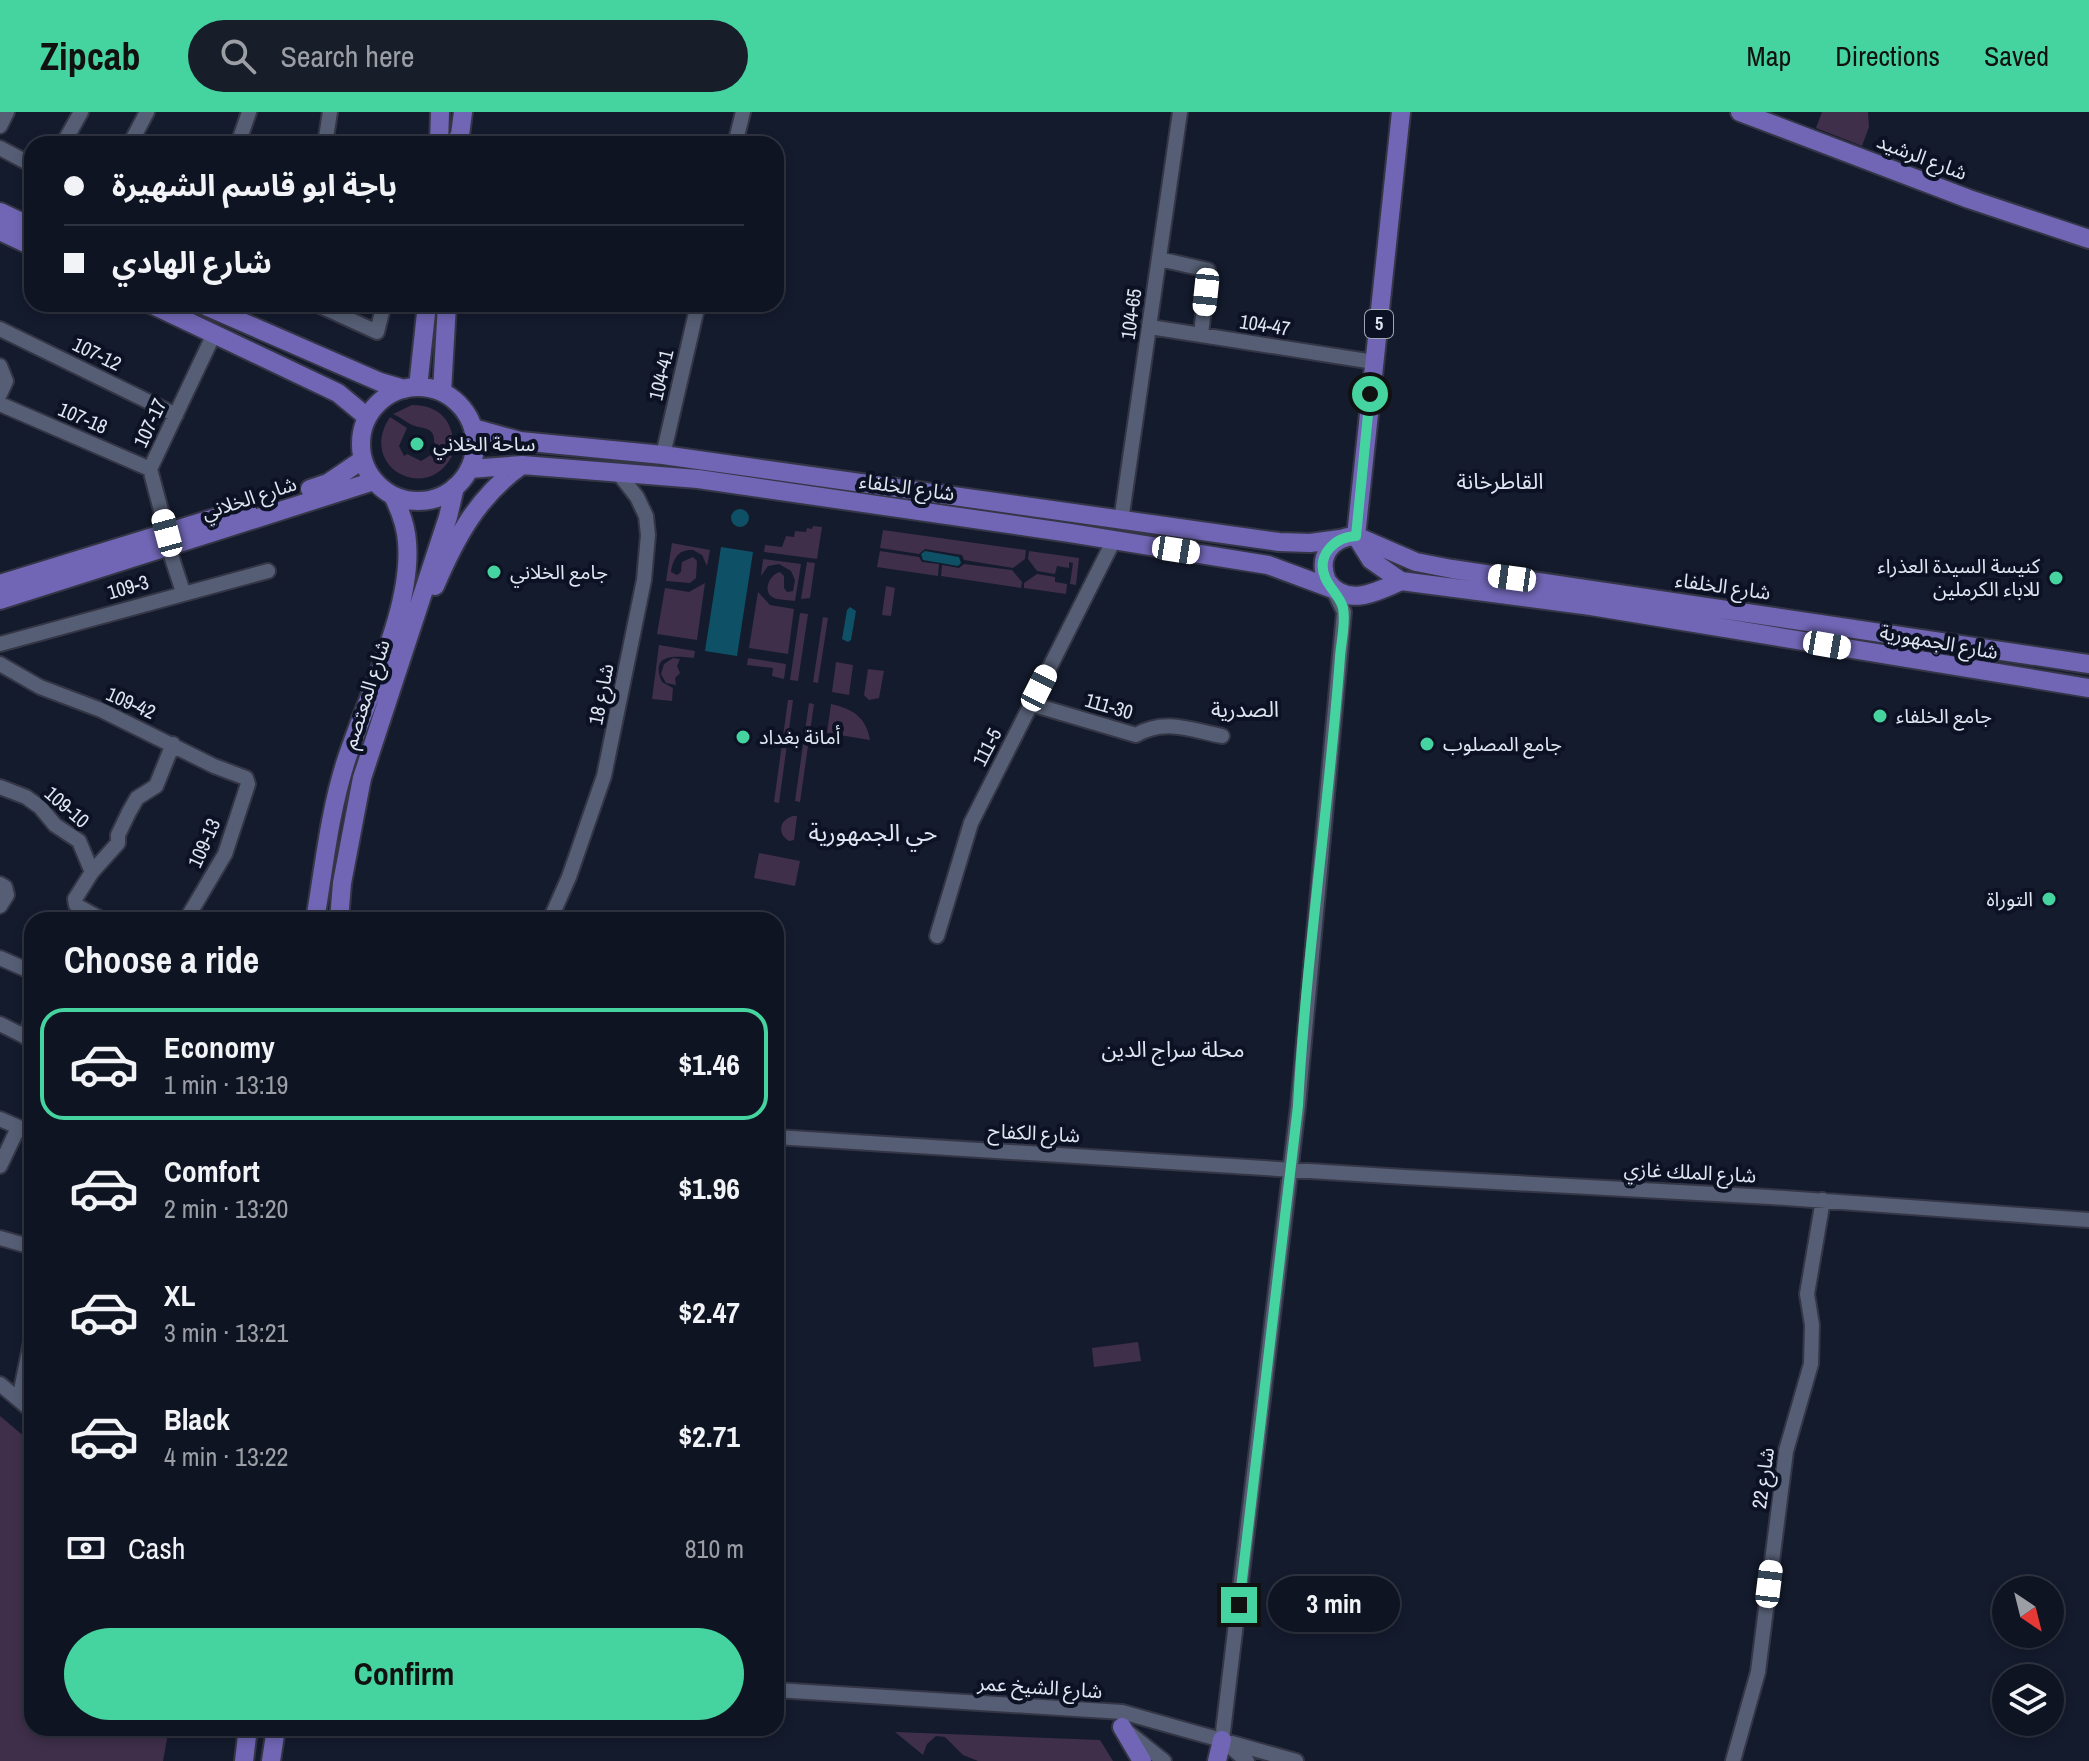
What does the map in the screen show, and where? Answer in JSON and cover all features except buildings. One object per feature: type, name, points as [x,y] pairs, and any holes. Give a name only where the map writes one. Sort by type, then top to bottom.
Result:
[{"type":"main road","points":[[439,136],[440,112]]},
{"type":"main road","points":[[454,136],[455,112]]},
{"type":"main road","points":[[459,136],[463,112]]},
{"type":"main road","name":"5","points":[[1348,538],[1374,362],[1401,112]]},
{"type":"main road","name":"شارع الرشيد","points":[[1740,112],[1969,199],[2089,239]]},
{"type":"main road","points":[[0,212],[24,223]]},
{"type":"main road","points":[[0,231],[24,242]]},
{"type":"main road","points":[[168,312],[338,393],[367,417]]},
{"type":"main road","points":[[239,312],[380,382],[442,392],[455,401],[466,413],[473,428],[475,449],[469,469],[455,487],[436,498],[415,501],[393,496],[374,481],[362,460],[361,438],[367,417],[376,404],[389,394],[411,388]]},
{"type":"main road","points":[[411,388],[425,312]]},
{"type":"main road","points":[[442,392],[447,312]]},
{"type":"main road","name":"شارع الخلفاء","points":[[473,428],[520,441],[663,455],[1279,542],[1310,543],[1348,538],[1416,562],[1440,567],[2089,664]]},
{"type":"main road","name":"شارع الخلاني","points":[[0,600],[328,483],[362,460]]},
{"type":"main road","points":[[392,688],[463,526],[487,494],[522,465]]},
{"type":"main road","name":"شارع الخلفاء","points":[[469,469],[522,465],[698,479],[1268,565],[1349,596],[1363,596],[1401,581]]},
{"type":"main road","name":"شارع الخلاني","points":[[0,584],[374,481]]},
{"type":"main road","name":"شارع المعتصم","points":[[340,912],[342,883],[362,778],[455,487]]},
{"type":"main road","name":"شارع المعتصم","points":[[316,912],[330,824],[344,766],[400,609],[406,576],[407,542],[393,496]]},
{"type":"main road","points":[[1333,589],[1325,578],[1323,560],[1329,548],[1348,538],[1371,560],[1401,581]]},
{"type":"main road","name":"شارع الجمهورية","points":[[1401,581],[1591,606],[2089,688]]},
{"type":"main road","points":[[1122,1727],[1142,1761]]},
{"type":"main road","points":[[263,1761],[273,1738]]},
{"type":"main road","points":[[1217,1761],[1222,1740]]},
{"type":"main road","points":[[1222,1740],[1223,1761]]},
{"type":"street","points":[[0,126],[7,112]]},
{"type":"street","points":[[68,136],[81,112]]},
{"type":"street","points":[[134,136],[147,112]]},
{"type":"street","points":[[241,136],[249,112]]},
{"type":"street","points":[[326,136],[330,112]]},
{"type":"street","points":[[737,136],[743,112]]},
{"type":"street","name":"104-65","points":[[1121,521],[1180,112]]},
{"type":"street","points":[[0,148],[24,161]]},
{"type":"street","points":[[1159,259],[1208,270],[1201,335]]},
{"type":"street","points":[[333,312],[377,332],[382,312]]},
{"type":"street","name":"104-41","points":[[663,455],[696,312]]},
{"type":"street","name":"104-47","points":[[1150,327],[1374,362]]},
{"type":"street","name":"107-12","points":[[0,329],[176,415]]},
{"type":"street","name":"107-17","points":[[183,592],[150,469],[214,334]]},
{"type":"street","points":[[0,366],[6,381],[0,394]]},
{"type":"street","name":"107-18","points":[[0,404],[150,469]]},
{"type":"street","name":"شارع 18","points":[[554,912],[604,776],[644,580],[648,535],[642,506],[619,474]]},
{"type":"street","name":"111-5","points":[[937,936],[971,823],[1114,540]]},
{"type":"street","name":"109-3","points":[[0,644],[268,571]]},
{"type":"street","points":[[1247,1761],[1222,1740],[1298,1106],[1344,612],[1333,589]]},
{"type":"street","name":"109-42","points":[[0,664],[40,687],[101,710],[214,766],[246,778]]},
{"type":"street","name":"111-30","points":[[1031,704],[1136,735],[1163,724],[1222,736]]},
{"type":"street","points":[[90,912],[74,902],[92,872],[118,843],[118,835],[137,798],[156,786],[173,744]]},
{"type":"street","name":"109-13","points":[[191,912],[225,854],[248,784],[246,778]]},
{"type":"street","name":"109-10","points":[[0,787],[26,797],[40,807],[55,825],[79,841],[92,872]]},
{"type":"street","points":[[0,884],[5,887],[7,895],[0,906]]},
{"type":"street","points":[[0,958],[24,968]]},
{"type":"street","points":[[0,1024],[24,1036]]},
{"type":"street","points":[[0,1119],[24,1130]]},
{"type":"street","points":[[1,1161],[24,1131]]},
{"type":"street","name":"شارع الكفاح","points":[[784,1137],[1289,1169]]},
{"type":"street","name":"شارع الملك غازي","points":[[1289,1169],[1823,1200],[2089,1220]]},
{"type":"street","name":"شارع 22","points":[[1733,1761],[1758,1672],[1786,1451],[1811,1364],[1812,1325],[1807,1294],[1823,1200]]},
{"type":"street","points":[[0,1238],[24,1245]]},
{"type":"street","points":[[19,1400],[24,1376]]},
{"type":"street","points":[[0,1384],[24,1404]]},
{"type":"street","name":"شارع الشيخ عمر","points":[[784,1691],[1122,1712],[1296,1761]]},
{"type":"street","points":[[1105,1711],[1164,1761]]},
{"type":"shaded area","points":[[1822,112],[1868,112],[1869,127],[1862,146],[1816,128]]},
{"type":"shaded area","points":[[412,405],[430,408],[444,417],[451,431],[453,450],[434,447],[432,432],[393,414]]},
{"type":"shaded area","points":[[390,417],[407,428],[399,446],[404,456],[407,454],[421,461],[434,453],[452,456],[441,470],[427,477],[412,478],[388,464],[382,451],[382,435]]},
{"type":"shaded area","points":[[813,526],[822,527],[817,559],[764,552],[765,545],[782,547],[786,536],[794,537],[795,531],[806,532]]},
{"type":"shaded area","points":[[883,530],[1026,550],[1025,559],[1013,568],[964,560],[962,555],[925,549],[919,554],[880,548]]},
{"type":"shaded area","points":[[672,543],[710,550],[707,566],[702,555],[693,550],[680,553],[675,559],[671,572],[677,575],[681,572],[682,562],[693,557],[697,561],[696,578],[690,583],[666,581]]},
{"type":"shaded area","points":[[880,551],[919,557],[922,562],[939,564],[938,576],[877,567]]},
{"type":"shaded area","points":[[1029,551],[1079,558],[1076,585],[1070,584],[1073,563],[1069,562],[1069,568],[1057,566],[1055,574],[1037,571],[1028,559]]},
{"type":"shaded area","points":[[763,559],[801,564],[795,601],[776,599],[770,595],[768,584],[776,573],[784,576],[787,592],[793,591],[795,580],[791,571],[779,564],[768,566],[761,576]]},
{"type":"shaded area","points":[[807,562],[815,563],[810,598],[801,599]]},
{"type":"shaded area","points":[[964,564],[1012,570],[1022,582],[1021,588],[941,576],[942,565],[959,568]]},
{"type":"shaded area","points":[[1037,574],[1055,577],[1055,582],[1067,584],[1066,594],[1024,588],[1024,583]]},
{"type":"shaded area","points":[[705,583],[697,640],[657,634],[665,588],[689,592]]},
{"type":"shaded area","points":[[886,586],[895,588],[891,616],[882,615]]},
{"type":"shaded area","points":[[758,592],[770,605],[794,609],[788,654],[749,648]]},
{"type":"shaded area","points":[[800,613],[808,614],[798,681],[790,680]]},
{"type":"shaded area","points":[[823,617],[828,618],[818,683],[813,682]]},
{"type":"shaded area","points":[[659,645],[695,651],[694,658],[666,658],[659,666],[662,682],[673,688],[672,701],[652,699]]},
{"type":"shaded area","points":[[673,658],[680,659],[676,685],[666,683],[661,674],[664,664]]},
{"type":"shaded area","points":[[748,658],[786,664],[784,679],[772,676],[773,668],[747,665]]},
{"type":"shaded area","points":[[836,662],[853,665],[849,695],[832,692]]},
{"type":"shaded area","points":[[868,669],[884,671],[879,698],[869,700],[864,695]]},
{"type":"shaded area","points":[[788,700],[793,700],[779,803],[774,802]]},
{"type":"shaded area","points":[[809,703],[814,704],[800,802],[795,801]]},
{"type":"shaded area","points":[[831,704],[857,715],[865,725],[870,740],[827,733]]},
{"type":"shaded area","points":[[797,816],[794,840],[789,841],[781,827]]},
{"type":"shaded area","points":[[759,853],[800,861],[795,886],[754,878]]},
{"type":"shaded area","points":[[1138,1342],[1141,1361],[1094,1367],[1092,1348]]},
{"type":"shaded area","points":[[0,1416],[24,1436],[24,1736],[168,1736],[163,1761],[0,1761]]},
{"type":"shaded area","points":[[895,1732],[1100,1740],[1113,1761],[978,1761],[963,1755],[945,1737],[936,1736],[927,1744],[923,1755]]},
{"type":"water","points":[[740,509],[749,518],[740,527],[731,518]]},
{"type":"water","points":[[721,547],[753,552],[737,656],[705,651]]},
{"type":"water","points":[[925,551],[959,557],[961,563],[958,566],[923,560],[921,554]]},
{"type":"water","points":[[850,607],[856,611],[851,640],[848,642],[842,639]]},
{"type":"place","name":"ساحة الخلاني","points":[[417,444]]},
{"type":"place","name":"جامع الخلاني","points":[[494,572]]},
{"type":"place","name":"كنيسة السيدة العذراء للاباء الكرملين","points":[[2056,578]]},
{"type":"place","name":"جامع الخلفاء","points":[[1880,716]]},
{"type":"place","name":"أمانة بغداد","points":[[743,737]]},
{"type":"place","name":"جامع المصلوب","points":[[1427,744]]},
{"type":"place","name":"التوراة","points":[[2049,899]]},
{"type":"district","name":"القاطرخانة","points":[[1500,481]]},
{"type":"district","name":"الصدرية","points":[[1245,709]]},
{"type":"district","name":"حي الجمهورية","points":[[873,833]]},
{"type":"district","name":"محلة سراج الدين","points":[[1173,1049]]},
{"type":"route","points":[[1239,1605],[1281,1229],[1298,1106],[1338,689],[1344,612],[1325,578],[1323,560],[1334,543],[1356,536],[1370,394]]}]
